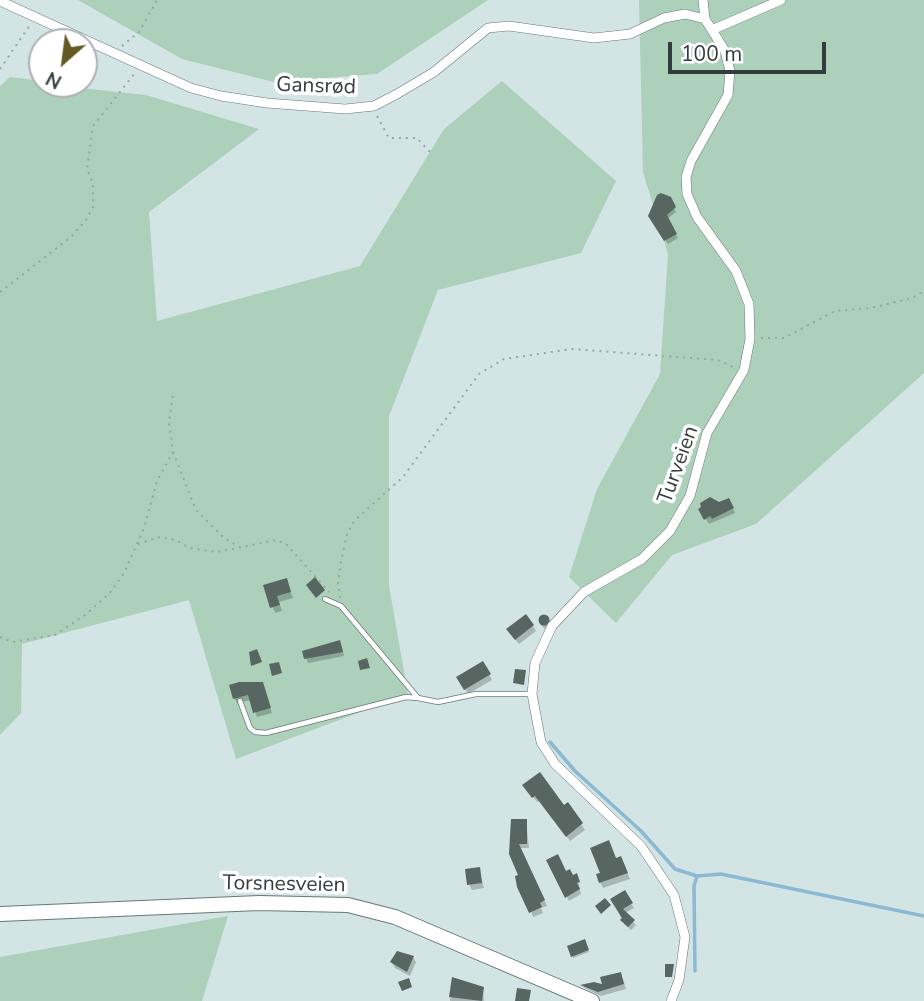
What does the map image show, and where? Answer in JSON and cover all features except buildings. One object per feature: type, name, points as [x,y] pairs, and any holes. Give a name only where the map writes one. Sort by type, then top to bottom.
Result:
[{"type":"main road","name":"Torsnesveien","points":[[0,914],[259,903],[348,905],[395,917],[592,1001]]},
{"type":"street","points":[[702,0],[705,19]]},
{"type":"street","points":[[714,29],[781,0]]},
{"type":"street","name":"Gansrød","points":[[0,1],[191,88],[220,96],[345,108],[374,106],[434,72],[488,28],[509,26],[594,38],[630,34],[664,18],[685,14],[705,19]]},
{"type":"street","name":"Turveien","points":[[671,1001],[679,980],[685,937],[674,895],[641,846],[555,764],[541,742],[532,694],[535,663],[552,626],[584,592],[642,559],[670,531],[690,496],[708,433],[744,370],[750,339],[749,304],[736,271],[697,217],[687,194],[686,177],[691,161],[727,95],[730,71],[725,51],[714,29],[705,19]]},
{"type":"lane","points":[[325,598],[341,606],[418,698]]},
{"type":"lane","points":[[240,701],[250,728],[255,732],[266,733],[406,697],[438,702],[476,694],[532,694]]},
{"type":"path","points":[[114,52],[139,32],[157,0]]},
{"type":"path","points":[[0,69],[33,18]]},
{"type":"path","points":[[0,292],[71,237],[86,220],[93,207],[93,184],[87,169],[93,126],[128,85],[140,66]]},
{"type":"path","points":[[374,106],[389,138],[417,138],[432,154]]},
{"type":"path","points":[[750,339],[784,338],[835,311],[871,308],[912,298],[924,291]]},
{"type":"path","points":[[341,606],[338,583],[341,562],[347,534],[354,521],[403,477],[479,374],[504,359],[572,349],[718,360],[730,367],[744,370]]},
{"type":"path","points":[[173,394],[169,422],[173,452],[196,510],[223,537],[237,546]]},
{"type":"path","points":[[0,637],[13,642],[30,642],[55,635],[85,615],[109,594],[124,573],[137,544],[157,481],[173,452]]},
{"type":"path","points":[[137,544],[160,537],[204,551],[217,552],[276,540],[287,545],[341,606]]},
{"type":"green space","points":[[78,0],[488,0],[377,74],[274,82],[182,59]]},
{"type":"green space","points":[[639,0],[924,0],[924,373],[756,524],[672,555],[616,623],[569,577],[597,489],[660,374],[668,254],[643,172]]},
{"type":"green space","points":[[10,77],[28,79],[28,98],[98,98],[98,90],[146,95],[259,129],[149,212],[157,321],[360,266],[444,129],[502,81],[616,181],[581,253],[438,290],[389,416],[389,586],[408,694],[236,759],[189,600],[22,644],[21,713],[0,735],[0,86]]},
{"type":"green space","points":[[228,916],[202,1001],[0,1001],[0,957]]},
{"type":"waterway","points":[[550,742],[575,771],[641,831],[675,869],[697,876],[721,874],[924,916]]},
{"type":"waterway","points":[[695,971],[694,886],[697,876]]}]
